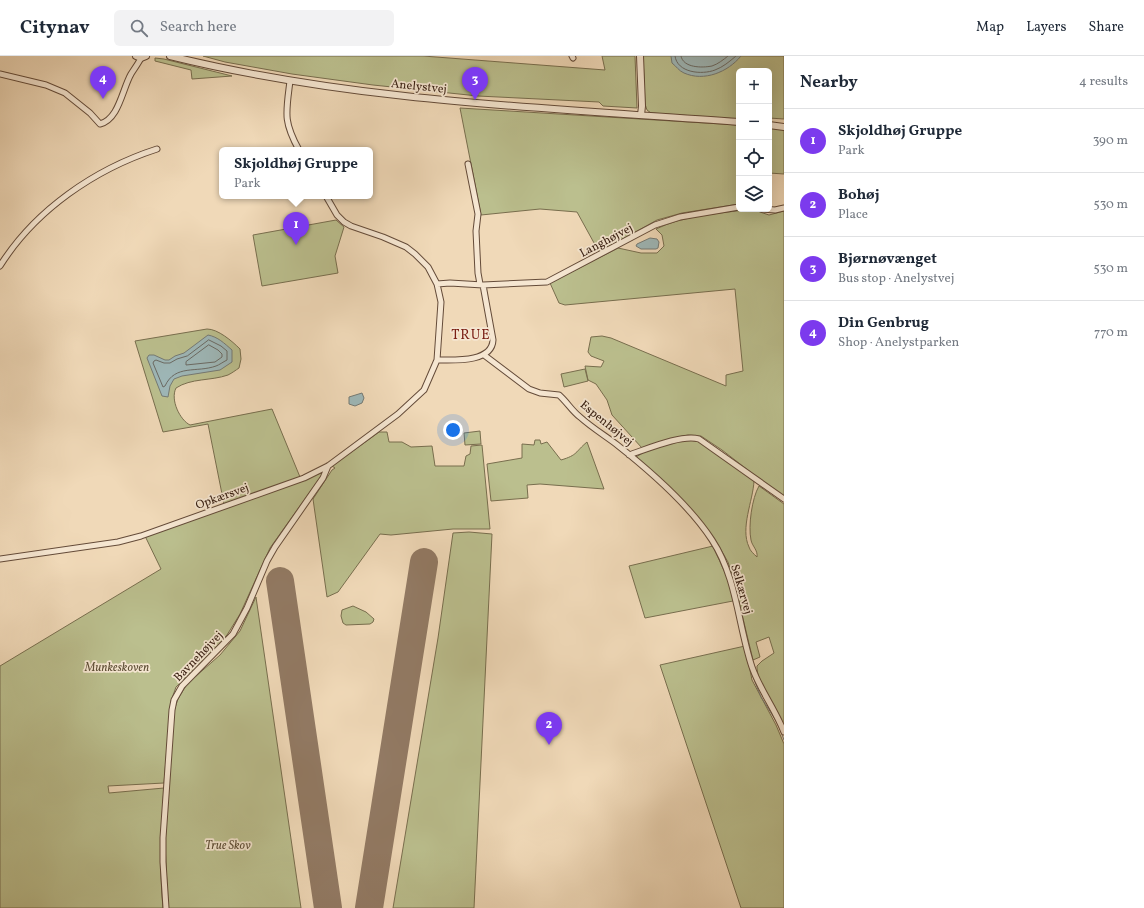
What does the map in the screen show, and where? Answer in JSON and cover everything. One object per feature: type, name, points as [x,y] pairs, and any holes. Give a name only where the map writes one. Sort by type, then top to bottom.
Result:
[{"type":"street","points":[[0,74],[46,85],[65,94],[90,113],[100,124],[105,122],[114,113],[131,73],[142,56]]},
{"type":"street","name":"Anelystvej","points":[[170,56],[226,69],[290,81],[368,92],[524,108],[736,122]]},
{"type":"street","points":[[640,56],[641,115]]},
{"type":"street","points":[[290,81],[286,109],[291,136],[298,147]]},
{"type":"street","points":[[772,125],[784,127]]},
{"type":"street","points":[[0,266],[35,223],[82,184],[118,164],[157,149]]},
{"type":"street","points":[[328,199],[344,222],[406,247],[416,254],[428,267],[437,284],[441,302],[437,360],[475,358],[484,355],[493,346],[493,340],[482,285],[478,273],[476,231],[478,214],[468,164]]},
{"type":"street","name":"Langhøjvej","points":[[437,284],[450,283],[482,285],[547,282],[655,225],[680,217],[736,208]]},
{"type":"street","points":[[772,210],[784,208]]},
{"type":"street","name":"Espenhøjvej","points":[[484,355],[529,389],[540,393],[559,395],[579,416],[629,455],[680,439],[691,437],[699,438],[784,499]]},
{"type":"street","name":"Opkærsvej","points":[[0,559],[118,542],[141,536],[304,478],[328,466],[389,422],[424,390],[437,360]]},
{"type":"street","name":"Selkærvej","points":[[629,455],[684,505],[713,541],[732,583],[748,651],[757,680],[784,732]]},
{"type":"street","name":"Bavnehøjvej","points":[[166,908],[162,862],[172,710],[174,700],[182,686],[232,634],[244,613],[267,561],[323,478],[328,466]]},
{"type":"green space","points":[[203,56],[423,56],[605,70],[602,56],[635,56],[637,108],[603,106],[599,102],[478,96],[373,85],[292,74],[225,62]]},
{"type":"green space","points":[[643,56],[784,56],[784,119],[772,118],[772,68],[736,68],[736,119],[651,113],[647,110],[645,104]]},
{"type":"green space","points":[[155,58],[232,76],[192,79],[191,70],[155,61]]},
{"type":"green space","points":[[460,108],[736,125],[736,204],[682,213],[657,220],[599,252],[577,212],[540,209],[481,215]]},
{"type":"green space","points":[[772,128],[784,129],[784,174],[772,173]]},
{"type":"green space","points":[[736,211],[760,212],[769,215],[784,211],[784,498],[722,450],[701,436],[688,435],[642,448],[612,415],[607,400],[596,384],[588,380],[585,366],[601,367],[604,361],[591,356],[588,352],[591,337],[602,336],[611,338],[726,386],[726,375],[743,371],[735,289],[565,305],[559,303],[550,283],[618,248],[641,253],[657,253],[664,246],[662,235],[656,229],[677,221],[699,216]]},
{"type":"green space","points":[[336,220],[344,227],[335,256],[338,273],[262,286],[253,235]]},
{"type":"green space","points":[[207,329],[220,333],[240,349],[241,359],[239,368],[222,377],[195,381],[176,388],[174,393],[175,404],[183,419],[190,425],[272,409],[300,477],[224,504],[208,424],[163,432],[135,341]]},
{"type":"green space","points":[[585,369],[588,381],[564,387],[561,374]]},
{"type":"green space","points":[[480,431],[481,444],[465,445],[464,433]]},
{"type":"green space","points":[[379,432],[387,432],[389,442],[402,442],[411,447],[432,446],[435,466],[464,466],[466,456],[470,454],[471,446],[482,445],[490,529],[453,529],[391,535],[380,534],[338,592],[327,597],[313,499],[332,470],[335,468],[332,466]]},
{"type":"green space","points":[[684,439],[701,442],[754,481],[746,523],[746,531],[750,548],[757,557],[757,552],[751,540],[750,520],[759,486],[784,504],[784,726],[767,696],[758,672],[757,666],[774,653],[769,637],[756,642],[760,657],[753,660],[728,562],[717,543],[702,523],[636,457],[646,451]]},
{"type":"green space","points":[[535,440],[540,440],[541,444],[547,442],[561,460],[574,455],[587,442],[604,489],[540,484],[527,485],[528,498],[491,501],[487,464],[522,458],[522,444],[534,445]]},
{"type":"green space","name":"Munkeskoven","points":[[321,473],[322,475],[270,548],[240,614],[227,635],[176,687],[171,701],[164,783],[108,786],[109,793],[164,788],[161,848],[163,908],[0,908],[0,666],[161,569],[145,536]]},
{"type":"green space","points":[[469,532],[492,534],[474,908],[393,908],[438,638],[453,533]]},
{"type":"green space","points":[[713,546],[730,584],[733,601],[645,618],[629,566]]},
{"type":"green space","name":"True Skov","points":[[256,597],[301,908],[168,908],[165,843],[174,711],[178,699],[187,684],[220,655],[240,631]]},
{"type":"green space","points":[[353,606],[366,612],[374,619],[373,622],[370,624],[346,625],[343,623],[341,616],[342,610]]},
{"type":"green space","points":[[745,646],[752,680],[776,725],[784,744],[784,908],[741,908],[660,665]]},
{"type":"water","points":[[671,56],[741,56],[736,62],[723,71],[707,76],[692,76],[684,73],[672,63]]},
{"type":"water","points":[[650,238],[657,239],[659,242],[658,248],[641,249],[636,246],[637,244]]},
{"type":"water","points":[[208,335],[218,339],[232,350],[232,362],[220,370],[182,376],[174,379],[170,386],[168,397],[162,396],[147,358],[149,355],[154,355],[165,360],[169,360],[184,353]]},
{"type":"water","points":[[362,393],[364,398],[362,403],[355,406],[349,404],[349,397]]},
{"type":"waterway","points":[[747,659],[749,666]]},
{"type":"waterway","points":[[751,672],[761,697],[778,724]]},
{"type":"waterway","points":[[780,729],[784,740]]},
{"type":"runway","points":[[369,908],[424,562]]},
{"type":"runway","points":[[280,581],[328,908]]},
{"type":"place","name":"Din Genbrug","points":[[103,99]]},
{"type":"place","name":"Bjørnøvænget","points":[[475,100]]},
{"type":"place","name":"Skjoldhøj Gruppe","points":[[296,245]]},
{"type":"place","name":"Bohøj","points":[[549,745]]},
{"type":"district","name":"TRUE","points":[[471,334]]}]
